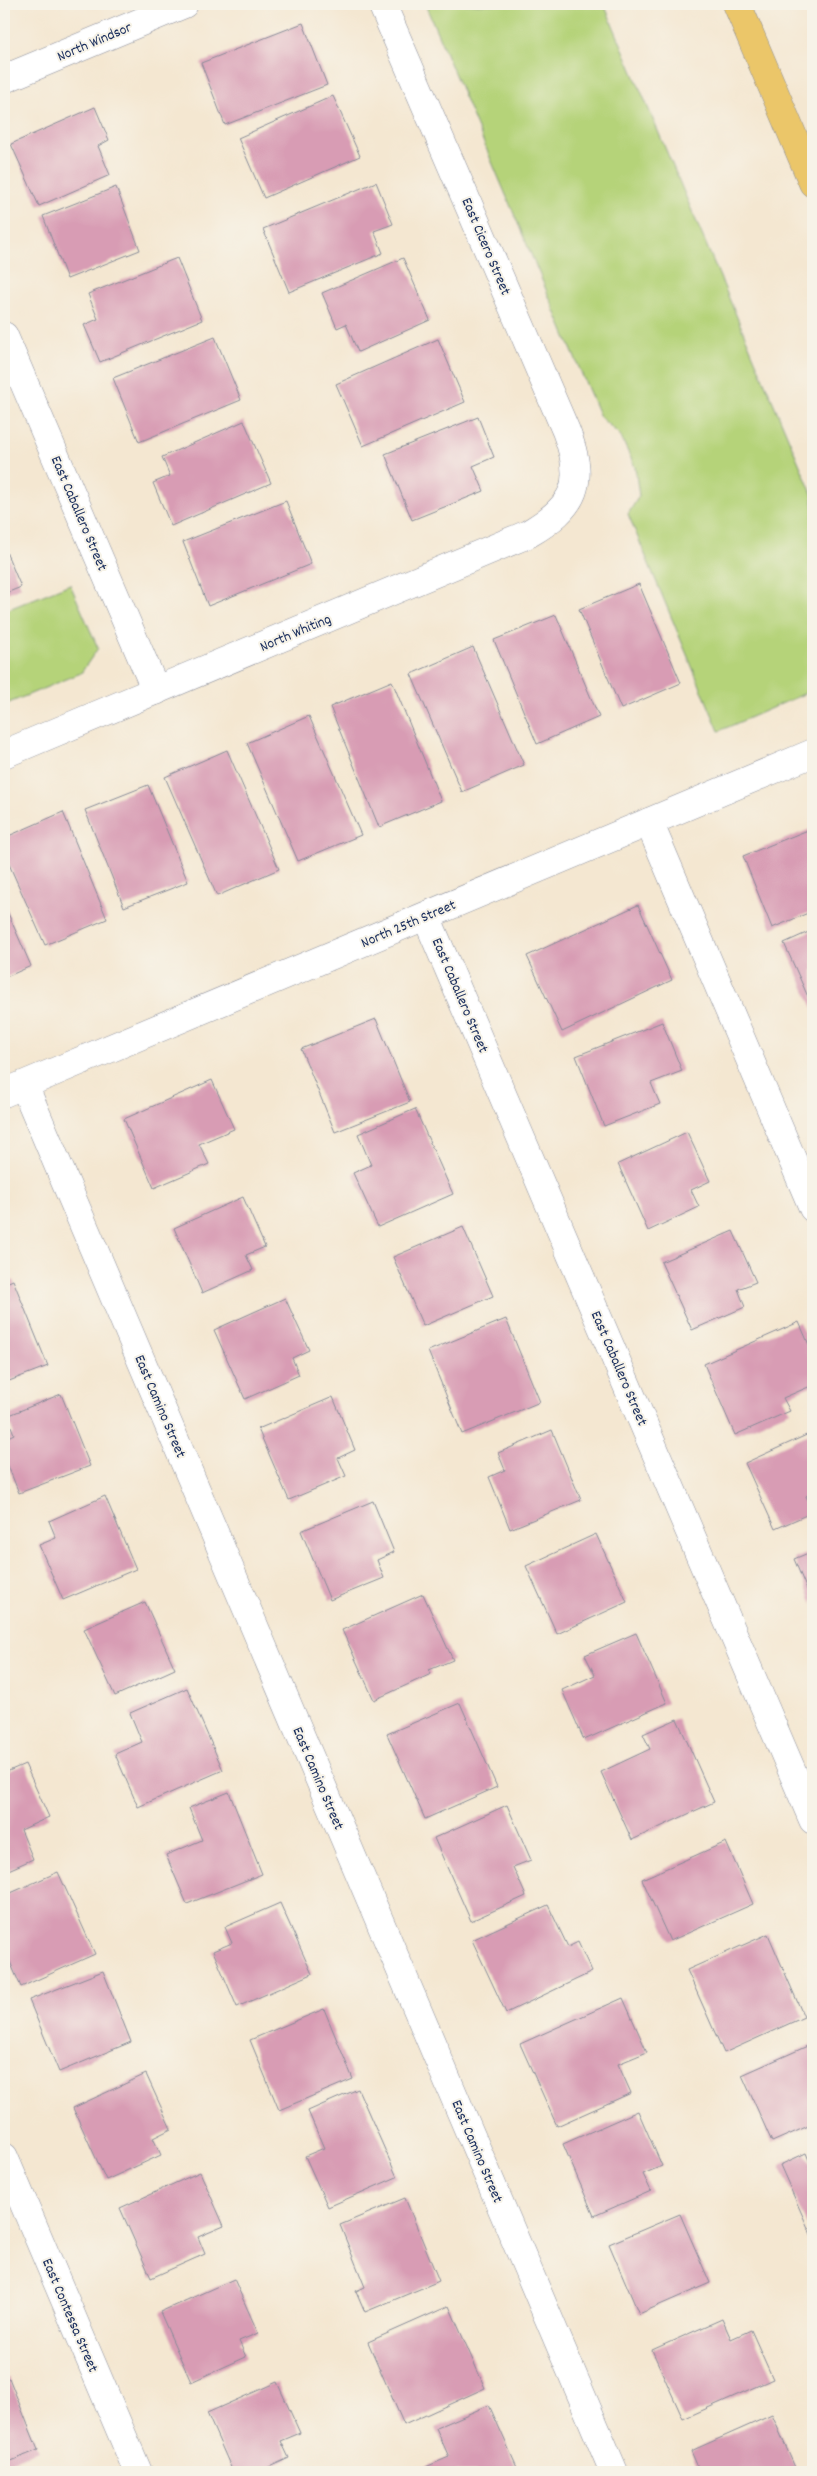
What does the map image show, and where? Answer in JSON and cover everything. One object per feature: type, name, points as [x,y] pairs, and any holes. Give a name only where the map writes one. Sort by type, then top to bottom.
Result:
[{"type":"main road","points":[[737,4],[813,183]]},
{"type":"street","name":"North Windsor","points":[[4,79],[184,4]]},
{"type":"street","name":"East Cicero Street","points":[[382,4],[566,431],[574,456],[576,471],[574,492]]},
{"type":"street","name":"East Caballero Street","points":[[4,336],[156,691]]},
{"type":"street","name":"North Whiting","points":[[4,754],[528,534],[548,523],[574,492]]},
{"type":"street","name":"North 25th Street","points":[[14,1089],[813,754]]},
{"type":"street","points":[[649,822],[813,1208]]},
{"type":"street","name":"East Caballero Street","points":[[426,916],[813,1820]]},
{"type":"street","name":"East Camino Street","points":[[14,1089],[614,2472]]},
{"type":"street","name":"East Contessa Street","points":[[4,2157],[138,2472]]},
{"type":"green space","points":[[425,4],[604,4],[813,496],[813,690],[719,731],[628,514],[639,496],[635,467],[620,435],[600,417]]},
{"type":"green space","points":[[70,584],[98,648],[81,673],[4,705],[4,611]]},
{"type":"building","points":[[303,23],[327,85],[225,125],[201,63]]},
{"type":"building","points":[[333,96],[360,156],[264,198],[238,138]]},
{"type":"building","points":[[95,107],[109,140],[98,146],[110,175],[39,206],[11,144]]},
{"type":"building","points":[[376,182],[393,224],[374,231],[383,253],[289,292],[263,229]]},
{"type":"building","points":[[116,187],[140,250],[67,279],[43,216]]},
{"type":"building","points":[[177,258],[202,320],[100,362],[84,325],[98,319],[88,294]]},
{"type":"building","points":[[403,258],[430,320],[358,352],[346,324],[337,328],[322,293]]},
{"type":"building","points":[[215,337],[241,400],[139,442],[113,378]]},
{"type":"building","points":[[438,339],[465,402],[363,446],[336,384]]},
{"type":"building","points":[[478,417],[494,457],[473,466],[484,491],[412,520],[385,454]]},
{"type":"building","points":[[244,421],[271,483],[171,526],[153,483],[170,476],[162,457]]},
{"type":"building","points":[[286,501],[311,564],[208,606],[183,542]]},
{"type":"building","points":[[4,547],[21,587],[4,594]]},
{"type":"building","points":[[639,584],[681,683],[621,709],[579,609]]},
{"type":"building","points":[[556,615],[599,717],[537,744],[494,640]]},
{"type":"building","points":[[473,647],[524,765],[462,792],[411,674]]},
{"type":"building","points":[[392,681],[441,801],[379,827],[330,707]]},
{"type":"building","points":[[309,716],[361,835],[298,861],[247,743]]},
{"type":"building","points":[[227,750],[279,869],[217,896],[165,777]]},
{"type":"building","points":[[148,785],[188,882],[124,907],[85,810]]},
{"type":"building","points":[[63,812],[107,919],[45,945],[4,853],[4,838]]},
{"type":"building","points":[[813,828],[813,911],[772,928],[743,856]]},
{"type":"building","points":[[4,904],[31,966],[4,978]]},
{"type":"building","points":[[638,905],[672,980],[562,1032],[527,956]]},
{"type":"building","points":[[813,930],[813,1008],[784,943]]},
{"type":"building","points":[[376,1019],[410,1102],[335,1132],[301,1049]]},
{"type":"building","points":[[662,1022],[682,1071],[651,1083],[660,1104],[604,1126],[576,1056]]},
{"type":"building","points":[[212,1080],[234,1129],[199,1144],[209,1164],[154,1188],[124,1119]]},
{"type":"building","points":[[415,1109],[453,1194],[378,1227],[353,1173],[371,1165],[358,1134]]},
{"type":"building","points":[[687,1132],[710,1181],[691,1190],[699,1207],[648,1231],[618,1164]]},
{"type":"building","points":[[243,1197],[265,1247],[246,1255],[253,1270],[202,1293],[174,1228]]},
{"type":"building","points":[[463,1227],[493,1296],[423,1326],[393,1257]]},
{"type":"building","points":[[733,1231],[756,1282],[738,1289],[745,1307],[692,1330],[661,1262]]},
{"type":"building","points":[[13,1280],[48,1366],[4,1383],[4,1284]]},
{"type":"building","points":[[285,1298],[309,1350],[292,1358],[299,1375],[245,1399],[214,1330]]},
{"type":"building","points":[[506,1319],[540,1402],[462,1434],[428,1351]]},
{"type":"building","points":[[799,1322],[813,1354],[813,1385],[783,1398],[790,1411],[735,1435],[704,1364]]},
{"type":"building","points":[[61,1394],[90,1466],[19,1493],[4,1456],[4,1439],[14,1434],[7,1416]]},
{"type":"building","points":[[333,1397],[355,1450],[338,1458],[346,1476],[289,1500],[258,1429]]},
{"type":"building","points":[[552,1430],[581,1500],[510,1529],[489,1477],[505,1470],[498,1453]]},
{"type":"building","points":[[811,1433],[813,1438],[813,1492],[806,1496],[813,1512],[775,1529],[745,1463]]},
{"type":"building","points":[[105,1496],[136,1569],[63,1600],[39,1545],[56,1538],[49,1521]]},
{"type":"building","points":[[373,1501],[394,1552],[377,1560],[384,1578],[330,1600],[301,1531]]},
{"type":"building","points":[[596,1534],[627,1602],[557,1634],[526,1566]]},
{"type":"building","points":[[813,1551],[813,1604],[794,1559]]},
{"type":"building","points":[[423,1594],[453,1660],[429,1670],[431,1674],[374,1700],[342,1630]]},
{"type":"building","points":[[145,1602],[175,1669],[115,1696],[84,1629]]},
{"type":"building","points":[[636,1633],[667,1703],[584,1740],[562,1690],[595,1675],[585,1655]]},
{"type":"building","points":[[187,1688],[223,1770],[138,1807],[115,1754],[142,1742],[130,1713]]},
{"type":"building","points":[[460,1703],[497,1787],[425,1819],[387,1734]]},
{"type":"building","points":[[677,1719],[714,1802],[632,1840],[601,1772],[650,1749],[643,1734]]},
{"type":"building","points":[[25,1764],[49,1817],[21,1830],[33,1859],[4,1872],[4,1773]]},
{"type":"building","points":[[229,1792],[262,1874],[187,1904],[166,1855],[202,1840],[189,1808]]},
{"type":"building","points":[[507,1805],[531,1860],[513,1867],[526,1896],[471,1921],[434,1838]]},
{"type":"building","points":[[726,1842],[753,1904],[670,1941],[642,1879]]},
{"type":"building","points":[[58,1872],[95,1954],[21,1987],[4,1948],[4,1896]]},
{"type":"building","points":[[280,1903],[312,1974],[237,2007],[213,1951],[232,1943],[225,1927]]},
{"type":"building","points":[[548,1905],[568,1947],[578,1942],[592,1972],[506,2013],[472,1940]]},
{"type":"building","points":[[768,1934],[804,2017],[724,2053],[687,1970]]},
{"type":"building","points":[[103,1971],[131,2042],[59,2072],[29,2000]]},
{"type":"building","points":[[623,1998],[647,2052],[618,2064],[631,2093],[557,2126],[520,2044]]},
{"type":"building","points":[[324,2009],[353,2079],[279,2110],[250,2040]]},
{"type":"building","points":[[812,2044],[813,2124],[772,2142],[742,2075]]},
{"type":"building","points":[[146,2074],[171,2129],[153,2138],[161,2155],[106,2180],[73,2108]]},
{"type":"building","points":[[358,2089],[397,2177],[328,2207],[305,2156],[324,2148],[308,2111]]},
{"type":"building","points":[[638,2111],[662,2166],[643,2174],[651,2191],[594,2216],[563,2144]]},
{"type":"building","points":[[806,2153],[811,2165],[813,2164],[813,2239],[780,2165]]},
{"type":"building","points":[[200,2172],[224,2226],[198,2237],[205,2254],[151,2278],[120,2208]]},
{"type":"building","points":[[405,2198],[439,2281],[365,2312],[356,2291],[365,2287],[340,2225]]},
{"type":"building","points":[[680,2214],[710,2283],[639,2314],[609,2244]]},
{"type":"building","points":[[234,2279],[258,2333],[239,2341],[246,2357],[191,2382],[160,2312]]},
{"type":"building","points":[[449,2306],[485,2388],[404,2425],[368,2342]]},
{"type":"building","points":[[722,2319],[731,2339],[751,2330],[773,2379],[683,2419],[652,2350]]},
{"type":"building","points":[[9,2378],[38,2450],[4,2464],[4,2380]]},
{"type":"building","points":[[277,2382],[300,2433],[281,2441],[289,2458],[258,2472],[233,2472],[207,2413]]},
{"type":"building","points":[[489,2405],[519,2472],[423,2472],[421,2469],[449,2457],[436,2428]]},
{"type":"building","points":[[772,2415],[797,2472],[700,2472],[691,2451]]}]
